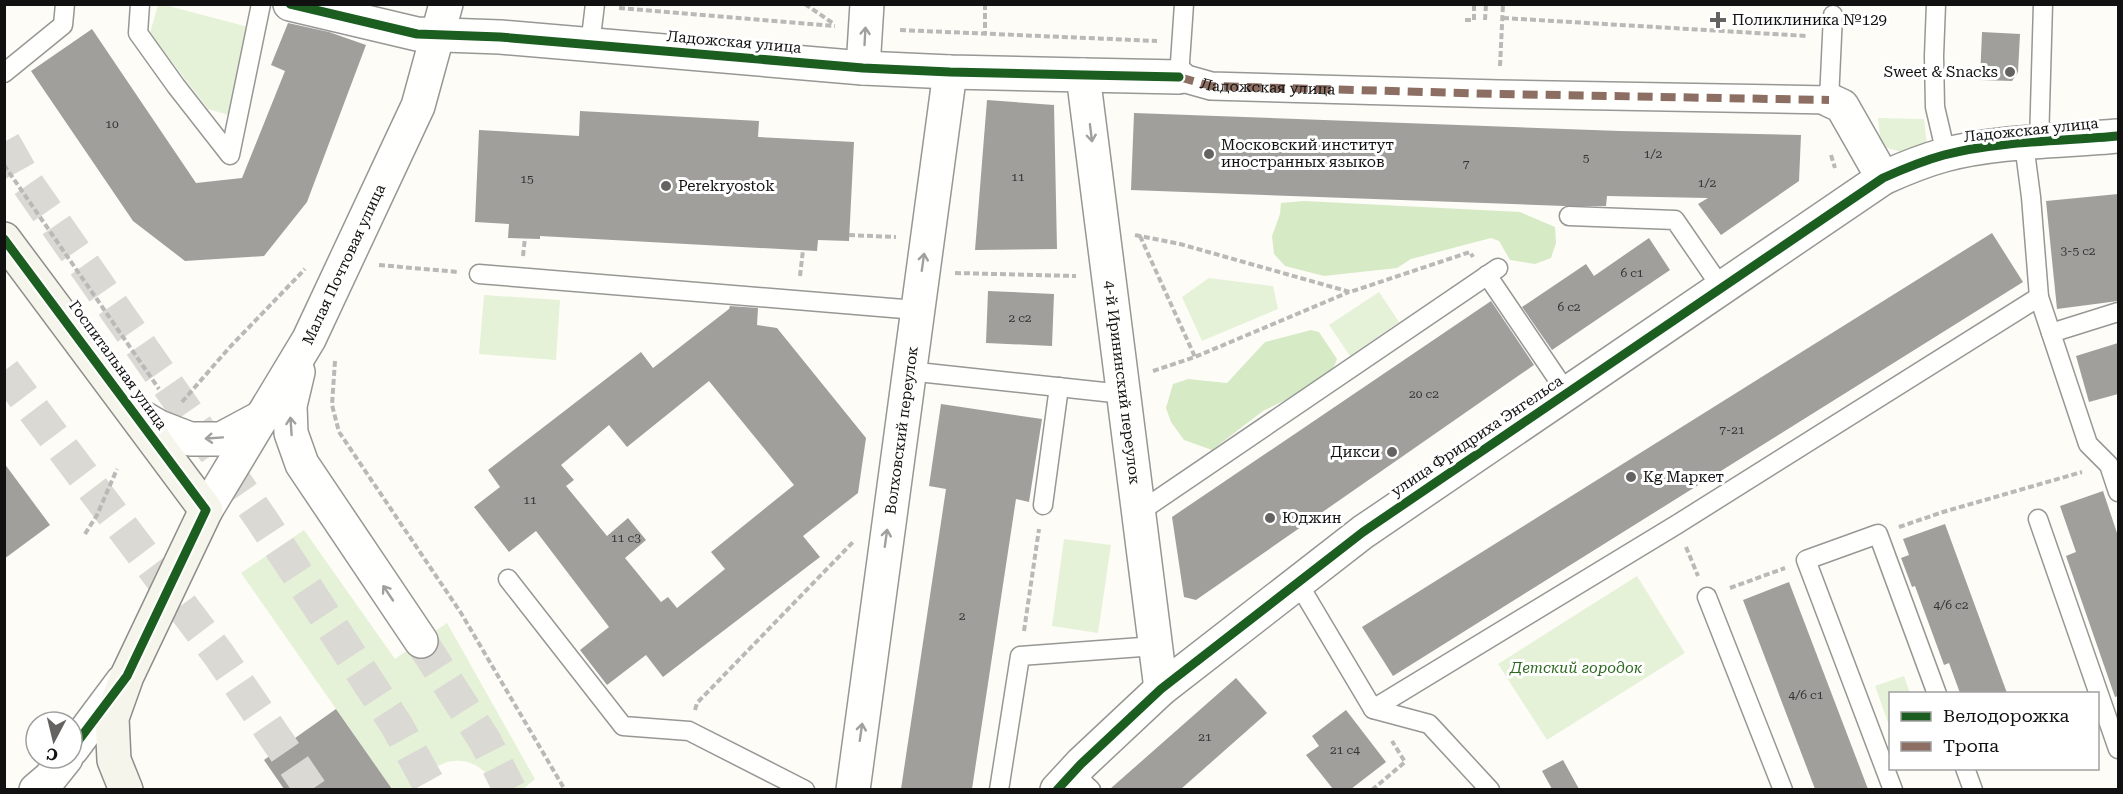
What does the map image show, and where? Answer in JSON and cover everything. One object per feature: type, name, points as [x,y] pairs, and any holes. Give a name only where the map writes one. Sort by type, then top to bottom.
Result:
[{"type":"main road","name":"Госпитальная улица","points":[[4,239],[207,510]]},
{"type":"main road","points":[[126,789],[114,760],[112,718],[127,676],[207,510]]},
{"type":"street","name":"Ладожская улица","points":[[290,4],[417,34],[443,19],[590,45],[863,68],[1179,77],[1211,86],[1830,100]]},
{"type":"street","points":[[863,68],[867,4]]},
{"type":"street","name":"Малая Почтовая улица","points":[[207,510],[265,415],[322,347],[418,106],[443,19]]},
{"type":"street","name":"Волховский переулок","points":[[853,789],[950,72]]},
{"type":"street","name":"4-й Ирининский переулок","points":[[1083,75],[1161,689]]},
{"type":"street","points":[[1830,100],[1842,106],[1883,178]]},
{"type":"street","name":"Ладожская улица","points":[[1946,154],[1994,146],[2118,136]]},
{"type":"street","name":"улица Фридриха Энгельса","points":[[1074,784],[1161,689],[1363,532],[1883,178],[1916,163],[1946,154]]},
{"type":"street","points":[[322,347],[294,382],[290,406],[291,433],[302,464],[421,641]]},
{"type":"street","points":[[135,413],[159,427],[190,439],[221,439],[265,415]]},
{"type":"street","points":[[84,733],[127,676]]},
{"type":"lane","points":[[4,72],[63,25],[65,4]]},
{"type":"lane","points":[[140,4],[138,33],[230,155],[261,4]]},
{"type":"lane","points":[[1179,77],[1184,4]]},
{"type":"lane","points":[[1936,4],[1935,107],[1946,154]]},
{"type":"lane","points":[[2043,4],[2032,143],[2031,197],[2039,297],[2088,444],[2109,465],[2118,492]]},
{"type":"lane","points":[[590,45],[595,5]]},
{"type":"lane","points":[[1830,100],[1833,15]]},
{"type":"lane","points":[[1569,216],[1675,220],[1721,287]]},
{"type":"lane","points":[[1138,513],[1492,272],[1567,393]]},
{"type":"lane","points":[[479,274],[916,310]]},
{"type":"lane","points":[[1373,709],[1676,525],[2039,297]]},
{"type":"lane","points":[[2051,333],[2118,312]]},
{"type":"lane","points":[[908,371],[1123,394]]},
{"type":"lane","points":[[1043,505],[1059,387]]},
{"type":"lane","points":[[2038,519],[2098,692]]},
{"type":"lane","points":[[1893,789],[1806,560],[1878,534],[1938,692]]},
{"type":"lane","points":[[508,579],[622,726],[689,730],[805,789]]},
{"type":"lane","points":[[1298,583],[1373,709],[1429,724],[1490,789]]},
{"type":"lane","points":[[1707,597],[1783,789]]},
{"type":"lane","points":[[999,789],[1020,656],[1155,646]]},
{"type":"lane","points":[[2099,694],[2118,749]]},
{"type":"lane","points":[[1966,770],[1973,789]]},
{"type":"path","points":[[595,5],[838,26],[805,4]]},
{"type":"path","points":[[985,4],[986,34]]},
{"type":"path","points":[[1465,20],[1473,20],[1474,4]]},
{"type":"path","points":[[1485,20],[1486,4]]},
{"type":"path","points":[[1499,94],[1503,4]]},
{"type":"path","points":[[1503,18],[1832,38]]},
{"type":"path","points":[[900,30],[1181,43]]},
{"type":"path","points":[[4,165],[161,391]]},
{"type":"path","points":[[849,235],[900,237]]},
{"type":"path","points":[[1131,235],[1180,244],[1350,292]]},
{"type":"path","points":[[1140,236],[1196,357]]},
{"type":"path","points":[[1149,372],[1196,357],[1350,292],[1470,252],[1492,272]]},
{"type":"path","points":[[174,411],[229,348],[312,261]]},
{"type":"path","points":[[378,264],[479,274]]},
{"type":"path","points":[[921,273],[1108,277]]},
{"type":"path","points":[[322,347],[339,432],[460,613],[565,789]]},
{"type":"path","points":[[1878,534],[1943,512],[2109,465]]},
{"type":"path","points":[[85,534],[97,515],[117,469]]},
{"type":"path","points":[[1020,656],[1043,505]]},
{"type":"path","points":[[1676,525],[1698,576]]},
{"type":"path","points":[[689,730],[697,703],[856,540],[862,540]]},
{"type":"path","points":[[1707,597],[1806,560]]},
{"type":"path","points":[[1372,789],[1405,762],[1373,709]]},
{"type":"green space","points":[[158,5],[248,27],[229,115],[208,109],[150,33]]},
{"type":"green space","points":[[1878,118],[1924,119],[1927,146],[1904,153],[1881,146]]},
{"type":"green space","points":[[1304,201],[1520,212],[1555,227],[1556,243],[1551,258],[1535,264],[1510,260],[1499,241],[1491,238],[1411,259],[1397,268],[1324,276],[1285,266],[1274,254],[1272,236],[1280,214],[1281,203]]},
{"type":"green space","points":[[1209,278],[1273,286],[1278,309],[1202,341],[1182,297]]},
{"type":"green space","points":[[1379,292],[1399,322],[1350,356],[1329,325]]},
{"type":"green space","points":[[484,295],[560,300],[556,360],[479,354]]},
{"type":"green space","points":[[1311,330],[1319,332],[1337,359],[1329,379],[1263,411],[1212,450],[1184,440],[1171,422],[1166,408],[1173,384],[1188,379],[1227,383],[1265,342]]},
{"type":"green space","points":[[304,530],[395,659],[447,623],[535,779],[523,789],[497,789],[489,776],[479,767],[468,762],[457,761],[434,768],[415,789],[392,789],[241,573]]},
{"type":"green space","points":[[1064,539],[1111,545],[1098,633],[1052,626]]},
{"type":"green space","name":"Детский городок","points":[[1637,576],[1685,653],[1547,740],[1498,664]]},
{"type":"green space","points":[[1904,676],[1910,692],[1889,692],[1889,725],[1875,686]]},
{"type":"building","points":[[288,23],[329,32],[366,45],[307,202],[264,256],[185,261],[133,221],[31,71],[92,29],[196,183],[242,178],[285,71],[271,65]]},
{"type":"building","points":[[1982,32],[2020,34],[2018,72],[2012,81],[1980,80]]},
{"type":"building","points":[[987,100],[1054,105],[1057,249],[975,250]]},
{"type":"building","points":[[580,111],[759,121],[758,137],[854,142],[849,241],[818,240],[817,251],[540,236],[540,239],[508,238],[509,224],[475,222],[479,130],[579,136]]},
{"type":"building","points":[[1134,113],[1620,131],[1801,135],[1799,181],[1721,235],[1698,204],[1708,198],[1607,196],[1606,206],[1564,206],[1131,190]]},
{"type":"building","points":[[2118,194],[2118,301],[2057,309],[2046,201]]},
{"type":"building","points":[[1992,233],[2023,282],[1393,676],[1362,627]]},
{"type":"building","points":[[1649,238],[1670,270],[1552,350],[1522,307],[1586,264],[1594,276]]},
{"type":"building","points":[[988,291],[1054,294],[1052,346],[986,343]]},
{"type":"building","points":[[1491,301],[1534,365],[1196,600],[1184,597],[1172,517]]},
{"type":"building","points":[[730,306],[758,308],[757,325],[777,328],[866,438],[858,493],[803,536],[820,557],[663,677],[646,655],[607,685],[580,650],[609,627],[536,531],[509,552],[474,507],[500,487],[488,470],[641,352],[653,368]],"holes":[[[709,381],[794,485],[711,552],[725,569],[677,608],[668,597],[661,602],[625,558],[646,540],[628,518],[607,536],[566,486],[574,480],[561,465],[609,425],[627,447]]]},
{"type":"building","points":[[2118,343],[2118,394],[2089,402],[2076,356]]},
{"type":"building","points":[[941,404],[1042,419],[1029,502],[1016,499],[972,789],[901,789],[946,489],[929,486]]},
{"type":"building","points":[[4,463],[50,525],[4,559]]},
{"type":"building","points":[[2103,491],[2118,536],[2118,696],[2115,697],[2066,556],[2076,552],[2060,506]]},
{"type":"building","points":[[1945,524],[2007,692],[1960,692],[1949,663],[1944,665],[1915,586],[1912,587],[1901,558],[1909,555],[1903,539]]},
{"type":"building","points":[[1789,582],[1868,789],[1815,789],[1743,600]]},
{"type":"building","points":[[1236,678],[1267,713],[1181,789],[1110,789]]},
{"type":"building","points":[[336,709],[392,789],[284,789],[264,760]]},
{"type":"building","points":[[1346,710],[1386,762],[1351,789],[1333,789],[1306,755],[1319,746],[1312,736]]},
{"type":"building","points":[[1563,760],[1579,789],[1552,789],[1542,771]]},
{"type":"tunnel","points":[[4,142],[27,183],[262,520],[397,726],[432,790]]},
{"type":"tunnel","points":[[4,371],[219,655],[311,790]]},
{"type":"tunnel","points":[[421,641],[485,741],[510,790]]},
{"type":"marked path","points":[[1179,77],[1211,86],[1829,100]]},
{"type":"cycle path","points":[[290,4],[417,34],[500,37],[863,68],[1179,77]]},
{"type":"cycle path","points":[[1057,790],[1081,764],[1161,689],[1363,532],[1883,178],[1928,160],[1964,150],[2007,144],[2118,136]]},
{"type":"cycle path","points":[[4,239],[206,510],[127,676],[84,733]]},
{"type":"place","name":"Поликлиника №129","points":[[1718,20]]},
{"type":"place","name":"Sweet & Snacks","points":[[2010,72]]},
{"type":"place","name":"Московский институт иностранных языков","points":[[1209,154]]},
{"type":"place","name":"Perekryostok","points":[[666,186]]},
{"type":"place","name":"Дикси","points":[[1392,452]]},
{"type":"place","name":"Kg Маркет","points":[[1631,477]]},
{"type":"place","name":"Юджин","points":[[1270,518]]}]
